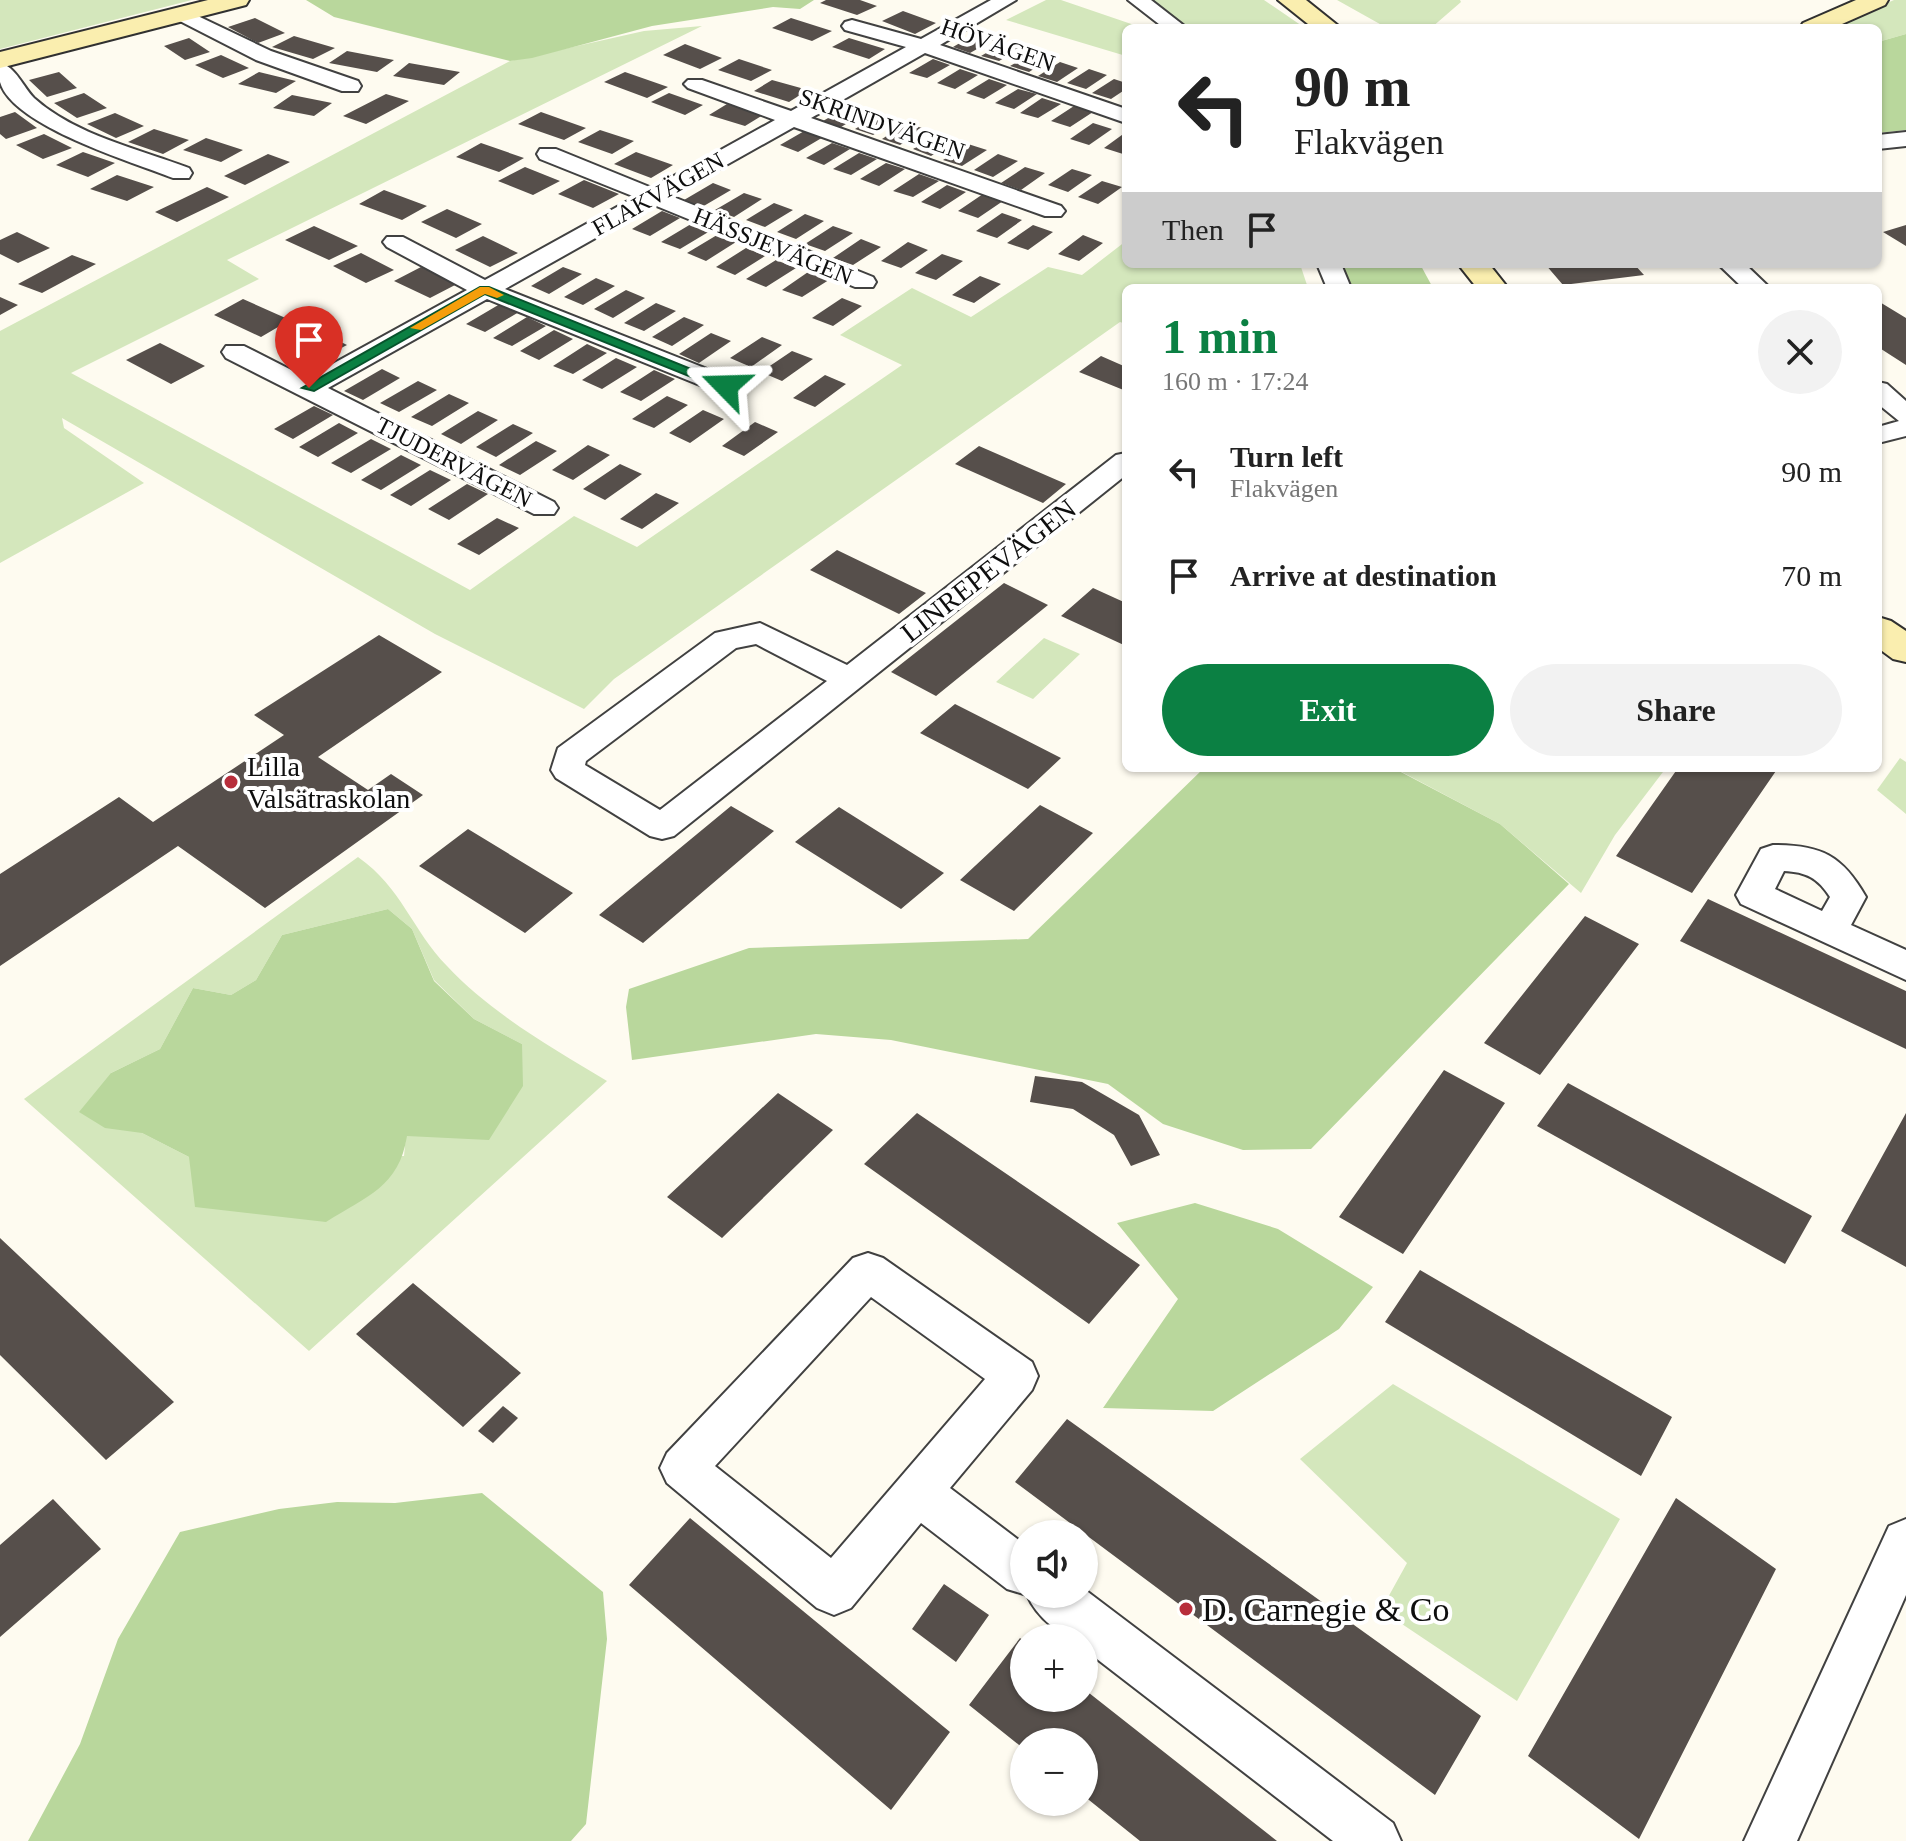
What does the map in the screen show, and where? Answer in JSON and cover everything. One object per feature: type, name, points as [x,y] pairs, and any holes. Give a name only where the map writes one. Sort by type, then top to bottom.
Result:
[{"type":"street","points":[[0,60],[237,0]]},
{"type":"street","name":"FLAKVÄGEN","points":[[309,388],[1006,0]]},
{"type":"street","points":[[1138,0],[1171,24]]},
{"type":"street","points":[[1290,0],[1323,24]]},
{"type":"street","points":[[1821,24],[1876,0]]},
{"type":"street","points":[[181,14],[219,38],[272,61],[350,86]]},
{"type":"street","name":"HÖVÄGEN","points":[[852,26],[924,46],[1122,115]]},
{"type":"street","points":[[0,69],[27,103],[70,131],[181,173]]},
{"type":"street","name":"SKRINDVÄGEN","points":[[695,84],[792,121],[1053,211]]},
{"type":"street","points":[[1882,142],[1906,139]]},
{"type":"street","name":"HÄSSJEVÄGEN","points":[[548,154],[864,282]]},
{"type":"street","points":[[395,242],[484,289],[726,386]]},
{"type":"street","points":[[1476,268],[1490,284]]},
{"type":"street","points":[[1735,268],[1753,284]]},
{"type":"street","name":"TJUDERVÄGEN","points":[[235,352],[544,508]]},
{"type":"street","points":[[1882,394],[1906,415]]},
{"type":"street","points":[[1882,434],[1906,428]]},
{"type":"street","name":"LINREPEVÄGEN","points":[[849,679],[760,633],[726,640],[570,756],[568,770],[662,827],[1122,464]]},
{"type":"street","points":[[1882,632],[1906,650]]},
{"type":"street","points":[[1830,929],[1906,966]]},
{"type":"street","points":[[868,1271],[1016,1376],[918,1492],[834,1591],[683,1468],[868,1271]]},
{"type":"street","points":[[918,1492],[1010,1562]]},
{"type":"street","points":[[1770,1841],[1906,1542]]},
{"type":"street","points":[[1069,1608],[1375,1841]]},
{"type":"green space","points":[[0,0],[192,0],[0,49]]},
{"type":"green space","points":[[306,0],[814,0],[800,9],[773,7],[652,26],[510,61],[334,17]]},
{"type":"green space","points":[[1046,0],[1061,0],[1131,24],[1122,24],[1122,55],[1006,20]]},
{"type":"green space","points":[[1138,0],[1264,0],[1299,24],[1171,24]]},
{"type":"green space","points":[[1337,0],[1461,2],[1436,24],[1380,24]]},
{"type":"green space","points":[[1894,0],[1906,0],[1906,34],[1882,41],[1882,24],[1839,24]]},
{"type":"green space","points":[[702,26],[227,260],[259,279],[71,373],[470,590],[574,516],[637,547],[902,365],[840,335],[912,288],[971,317],[1048,267],[1082,275],[1122,244],[1122,268],[1301,268],[1307,284],[1122,284],[1122,323],[614,679],[584,709],[435,634],[62,418],[64,428],[144,483],[0,563],[0,331],[510,61],[644,31]]},
{"type":"green space","points":[[1906,34],[1906,130],[1882,133],[1882,41]]},
{"type":"green space","points":[[1335,268],[1422,268],[1431,284],[1338,284]]},
{"type":"green space","points":[[1044,638],[1080,654],[1033,699],[996,682]]},
{"type":"green space","points":[[1900,758],[1906,762],[1906,814],[1877,790]]},
{"type":"green space","points":[[1200,772],[1401,772],[1500,824],[1569,884],[1311,1149],[1243,1150],[1163,1124],[1108,1084],[891,1040],[816,1034],[632,1060],[626,1007],[629,989],[749,948],[1028,939]]},
{"type":"green space","points":[[1402,772],[1663,772],[1615,835],[1581,893],[1500,824]]},
{"type":"green space","points":[[358,857],[386,882],[435,952],[464,983],[523,1029],[607,1081],[309,1351],[24,1099]],"holes":[[[388,909],[412,929],[434,980],[474,1019],[522,1044],[406,1135],[404,1156],[189,1157],[142,1133],[111,1073],[160,1049],[193,988],[231,995],[256,980],[282,935]]]},
{"type":"green space","points":[[388,909],[412,929],[434,981],[474,1019],[522,1044],[523,1086],[489,1140],[407,1136],[403,1153],[389,1179],[368,1197],[326,1222],[195,1207],[189,1157],[142,1133],[105,1128],[79,1112],[111,1073],[160,1049],[193,988],[231,995],[256,980],[282,935]]},
{"type":"green space","points":[[1195,1203],[1278,1229],[1373,1287],[1339,1329],[1213,1411],[1103,1408],[1178,1299],[1117,1223]]},
{"type":"green space","points":[[1393,1384],[1620,1519],[1517,1701],[1381,1610],[1407,1563],[1300,1459]]},
{"type":"green space","points":[[482,1493],[603,1592],[607,1639],[586,1824],[571,1841],[28,1841],[80,1744],[118,1639],[180,1532],[279,1509],[337,1502],[395,1503]]},
{"type":"building","points":[[826,0],[860,0],[877,6],[857,15],[820,3]]},
{"type":"building","points":[[903,11],[936,23],[915,34],[882,21]]},
{"type":"building","points":[[255,18],[285,33],[258,43],[228,27]]},
{"type":"building","points":[[791,18],[832,31],[812,41],[772,28]]},
{"type":"building","points":[[975,34],[993,40],[970,53],[953,47]]},
{"type":"building","points":[[294,36],[335,48],[313,59],[272,47]]},
{"type":"building","points":[[189,38],[210,52],[185,60],[164,46]]},
{"type":"building","points":[[849,38],[885,49],[869,59],[832,47]]},
{"type":"building","points":[[1003,43],[1021,48],[999,61],[981,56]]},
{"type":"building","points":[[685,44],[722,58],[700,69],[663,55]]},
{"type":"building","points":[[347,51],[394,60],[377,72],[329,63]]},
{"type":"building","points":[[1033,53],[1051,58],[1029,72],[1010,66]]},
{"type":"building","points":[[221,55],[249,68],[223,78],[195,65]]},
{"type":"building","points":[[739,59],[772,70],[751,81],[718,70]]},
{"type":"building","points":[[933,59],[950,65],[927,78],[909,73]]},
{"type":"building","points":[[1060,62],[1078,68],[1057,82],[1038,76]]},
{"type":"building","points":[[409,63],[460,72],[444,85],[393,76]]},
{"type":"building","points":[[960,69],[978,75],[955,89],[937,83]]},
{"type":"building","points":[[1089,69],[1107,75],[1086,89],[1067,83]]},
{"type":"building","points":[[59,72],[77,88],[47,97],[29,80]]},
{"type":"building","points":[[259,72],[296,81],[276,93],[238,84]]},
{"type":"building","points":[[625,72],[668,87],[647,98],[604,82]]},
{"type":"building","points":[[989,79],[1007,85],[984,99],[966,93]]},
{"type":"building","points":[[1114,79],[1122,82],[1122,92],[1111,99],[1092,93]]},
{"type":"building","points":[[772,80],[808,90],[789,102],[754,91]]},
{"type":"building","points":[[1018,89],[1037,94],[1014,109],[995,103]]},
{"type":"building","points":[[84,93],[107,108],[77,118],[54,103]]},
{"type":"building","points":[[669,93],[703,105],[685,115],[651,102]]},
{"type":"building","points":[[386,94],[409,101],[366,124],[343,116]]},
{"type":"building","points":[[292,95],[332,103],[314,116],[273,108]]},
{"type":"building","points":[[1042,98],[1061,104],[1038,118],[1020,113]]},
{"type":"building","points":[[727,104],[763,115],[745,126],[709,115]]},
{"type":"building","points":[[849,106],[866,112],[841,127],[823,121]]},
{"type":"building","points":[[1074,106],[1093,112],[1070,127],[1051,121]]},
{"type":"building","points":[[15,112],[37,128],[6,139],[0,134],[0,117]]},
{"type":"building","points":[[541,112],[586,128],[564,140],[518,124]]},
{"type":"building","points":[[115,113],[144,126],[116,138],[87,124]]},
{"type":"building","points":[[880,114],[898,120],[873,135],[855,129]]},
{"type":"building","points":[[907,123],[925,129],[900,145],[882,139]]},
{"type":"building","points":[[1093,123],[1112,129],[1089,145],[1070,139]]},
{"type":"building","points":[[154,129],[189,140],[163,154],[128,142]]},
{"type":"building","points":[[600,130],[634,141],[612,154],[578,142]]},
{"type":"building","points":[[806,130],[825,136],[798,152],[780,145]]},
{"type":"building","points":[[44,134],[72,148],[43,159],[16,145]]},
{"type":"building","points":[[938,134],[956,140],[931,156],[913,149]]},
{"type":"building","points":[[1122,135],[1122,154],[1104,148]]},
{"type":"building","points":[[206,138],[243,150],[221,162],[183,150]]},
{"type":"building","points":[[481,143],[524,158],[499,172],[456,157]]},
{"type":"building","points":[[832,143],[850,149],[824,165],[806,158]]},
{"type":"building","points":[[968,144],[987,150],[962,166],[943,160]]},
{"type":"building","points":[[83,152],[115,163],[88,177],[56,165]]},
{"type":"building","points":[[636,152],[673,165],[651,178],[614,164]]},
{"type":"building","points":[[859,153],[877,159],[851,175],[833,169]]},
{"type":"building","points":[[268,154],[290,162],[245,185],[224,176]]},
{"type":"building","points":[[998,154],[1018,161],[993,177],[974,170]]},
{"type":"building","points":[[886,163],[905,169],[879,186],[860,179]]},
{"type":"building","points":[[525,167],[560,181],[533,195],[498,181]]},
{"type":"building","points":[[1025,167],[1045,173],[1021,190],[1001,183]]},
{"type":"building","points":[[1072,169],[1092,175],[1068,192],[1048,185]]},
{"type":"building","points":[[919,174],[939,181],[913,197],[893,191]]},
{"type":"building","points":[[117,175],[154,187],[127,201],[90,189]]},
{"type":"building","points":[[584,180],[619,194],[593,208],[558,194]]},
{"type":"building","points":[[1102,181],[1122,187],[1098,204],[1078,197]]},
{"type":"building","points":[[713,183],[731,190],[702,207],[684,200]]},
{"type":"building","points":[[947,185],[966,192],[940,209],[921,202]]},
{"type":"building","points":[[207,187],[229,197],[177,222],[155,212]]},
{"type":"building","points":[[384,190],[427,206],[402,220],[359,204]]},
{"type":"building","points":[[744,193],[762,199],[734,217],[715,210]]},
{"type":"building","points":[[983,194],[1003,201],[978,218],[958,211]]},
{"type":"building","points":[[774,203],[793,210],[765,227],[746,220]]},
{"type":"building","points":[[447,209],[482,224],[456,238],[421,222]]},
{"type":"building","points":[[662,211],[680,218],[650,236],[632,229]]},
{"type":"building","points":[[1002,213],[1022,220],[997,238],[976,231]]},
{"type":"building","points":[[805,214],[824,221],[796,239],[777,232]]},
{"type":"building","points":[[691,224],[710,231],[680,249],[661,242]]},
{"type":"building","points":[[1033,225],[1053,232],[1028,250],[1007,243]]},
{"type":"building","points":[[1906,225],[1906,246],[1883,232]]},
{"type":"building","points":[[314,226],[358,246],[329,260],[285,240]]},
{"type":"building","points":[[833,226],[853,233],[825,251],[805,244]]},
{"type":"building","points":[[17,232],[50,248],[18,263],[0,254],[0,240]]},
{"type":"building","points":[[717,235],[736,242],[706,261],[687,253]]},
{"type":"building","points":[[1083,235],[1103,243],[1079,261],[1058,254]]},
{"type":"building","points":[[483,236],[518,253],[490,267],[455,250]]},
{"type":"building","points":[[861,239],[881,247],[853,265],[833,258]]},
{"type":"building","points":[[908,242],[928,250],[901,268],[881,261]]},
{"type":"building","points":[[746,248],[765,256],[735,275],[716,267]]},
{"type":"building","points":[[361,253],[394,270],[366,283],[333,266]]},
{"type":"building","points":[[942,254],[963,261],[936,280],[915,273]]},
{"type":"building","points":[[72,255],[96,264],[42,293],[18,284]]},
{"type":"building","points":[[776,260],[796,268],[766,287],[746,279]]},
{"type":"building","points":[[421,267],[457,284],[430,298],[394,281]]},
{"type":"building","points":[[563,267],[582,274],[549,294],[531,286]]},
{"type":"building","points":[[1548,268],[1638,268],[1644,275],[1571,284],[1562,284]]},
{"type":"building","points":[[811,270],[832,278],[802,297],[782,290]]},
{"type":"building","points":[[980,276],[1001,284],[974,303],[952,295]]},
{"type":"building","points":[[596,278],[615,286],[583,305],[564,297]]},
{"type":"building","points":[[626,290],[645,298],[613,318],[594,309]]},
{"type":"building","points":[[0,297],[18,305],[0,315]]},
{"type":"building","points":[[842,298],[862,306],[833,326],[812,318]]},
{"type":"building","points":[[243,299],[290,320],[261,337],[214,315]]},
{"type":"building","points":[[656,303],[676,311],[644,331],[624,323]]},
{"type":"building","points":[[1882,303],[1906,318],[1906,365],[1882,350]]},
{"type":"building","points":[[500,304],[519,312],[485,332],[466,324]]},
{"type":"building","points":[[527,317],[546,326],[512,346],[493,338]]},
{"type":"building","points":[[684,317],[704,325],[672,346],[652,337]]},
{"type":"building","points":[[311,327],[347,345],[316,361],[280,343]]},
{"type":"building","points":[[554,330],[573,339],[539,360],[520,351]]},
{"type":"building","points":[[711,333],[731,341],[699,363],[679,354]]},
{"type":"building","points":[[762,337],[782,345],[751,367],[730,358]]},
{"type":"building","points":[[160,343],[205,366],[171,384],[126,360]]},
{"type":"building","points":[[587,344],[607,353],[573,374],[553,366]]},
{"type":"building","points":[[792,351],[813,359],[782,381],[761,372]]},
{"type":"building","points":[[1101,356],[1122,365],[1122,389],[1079,372]]},
{"type":"building","points":[[616,358],[637,367],[602,389],[582,380]]},
{"type":"building","points":[[382,369],[400,378],[363,400],[344,391]]},
{"type":"building","points":[[654,370],[675,379],[641,401],[620,392]]},
{"type":"building","points":[[825,375],[846,384],[815,407],[793,398]]},
{"type":"building","points":[[418,381],[437,390],[399,412],[380,403]]},
{"type":"building","points":[[449,394],[469,403],[432,426],[411,417]]},
{"type":"building","points":[[667,396],[688,405],[654,428],[632,419]]},
{"type":"building","points":[[314,406],[333,415],[293,439],[274,429]]},
{"type":"building","points":[[703,410],[724,419],[690,443],[669,433]]},
{"type":"building","points":[[478,411],[498,420],[461,444],[441,434]]},
{"type":"building","points":[[755,422],[778,432],[744,456],[722,446]]},
{"type":"building","points":[[339,423],[358,433],[318,457],[299,447]]},
{"type":"building","points":[[513,424],[533,433],[496,457],[476,447]]},
{"type":"building","points":[[371,439],[391,449],[351,473],[331,463]]},
{"type":"building","points":[[536,441],[557,451],[520,475],[499,465]]},
{"type":"building","points":[[588,445],[610,455],[573,480],[552,470]]},
{"type":"building","points":[[979,446],[1066,484],[1043,503],[955,464]]},
{"type":"building","points":[[401,455],[421,465],[381,490],[361,480]]},
{"type":"building","points":[[620,464],[642,474],[605,500],[583,489]]},
{"type":"building","points":[[430,470],[451,480],[411,506],[390,495]]},
{"type":"building","points":[[467,484],[488,494],[449,520],[428,509]]},
{"type":"building","points":[[656,493],[679,503],[642,529],[620,519]]},
{"type":"building","points":[[497,518],[519,528],[479,555],[457,544]]},
{"type":"building","points":[[837,550],[926,593],[899,614],[810,570]]},
{"type":"building","points":[[1004,583],[1048,605],[936,696],[891,672]]},
{"type":"building","points":[[1093,588],[1122,601],[1122,644],[1061,616]]},
{"type":"building","name":"Lilla Valsätraskolan","points":[[379,635],[442,672],[318,757],[368,790],[391,774],[423,795],[265,908],[178,846],[0,966],[0,874],[119,797],[153,822],[284,735],[254,715]]},
{"type":"building","points":[[955,704],[1061,758],[1028,789],[920,733]]},
{"type":"building","points":[[1675,772],[1775,772],[1692,893],[1616,856]]},
{"type":"building","points":[[1040,805],[1093,833],[1014,911],[960,880]]},
{"type":"building","points":[[731,806],[774,831],[643,943],[599,915]]},
{"type":"building","points":[[839,807],[944,873],[901,909],[795,842]]},
{"type":"building","points":[[468,829],[573,893],[525,933],[419,866]]},
{"type":"building","points":[[1708,899],[1906,991],[1906,1049],[1680,941]]},
{"type":"building","points":[[1585,916],[1639,944],[1540,1075],[1484,1043]]},
{"type":"building","points":[[1444,1070],[1505,1103],[1403,1254],[1339,1217]]},
{"type":"building","points":[[1035,1076],[1082,1082],[1139,1115],[1160,1155],[1131,1166],[1114,1135],[1073,1109],[1030,1102]]},
{"type":"building","points":[[1568,1083],[1812,1216],[1785,1264],[1537,1126]]},
{"type":"building","points":[[778,1093],[833,1130],[722,1238],[667,1197]]},
{"type":"building","points":[[917,1113],[1140,1265],[1089,1324],[864,1164]]},
{"type":"building","points":[[1906,1113],[1906,1267],[1841,1231]]},
{"type":"building","points":[[0,1238],[174,1402],[106,1460],[0,1355]]},
{"type":"building","points":[[1420,1270],[1672,1417],[1641,1476],[1385,1322]]},
{"type":"building","points":[[413,1283],[521,1373],[463,1427],[356,1334]]},
{"type":"building","points":[[503,1406],[518,1418],[493,1443],[478,1431]]},
{"type":"building","points":[[1067,1419],[1481,1716],[1435,1795],[1098,1544],[1098,1520],[1066,1520],[1015,1482]]},
{"type":"building","points":[[1676,1498],[1776,1569],[1639,1839],[1528,1756]]},
{"type":"building","points":[[53,1499],[101,1549],[0,1637],[0,1545]]},
{"type":"building","points":[[690,1518],[950,1732],[891,1810],[629,1585]]},
{"type":"building","points":[[944,1584],[989,1615],[956,1662],[912,1629]]},
{"type":"building","points":[[1010,1651],[1010,1712],[1098,1712],[1098,1700],[1277,1841],[1140,1841],[1098,1807],[1098,1728],[1010,1728],[1010,1738],[969,1705]]},
{"type":"slow traffic","points":[[416,328],[484,289],[497,295]]},
{"type":"place","name":"Lilla Valsätraskolan","points":[[231,782]]},
{"type":"place","name":"D. Carnegie & Co","points":[[1186,1609]]},
{"type":"route","points":[[309,388],[484,289],[726,386]]}]
